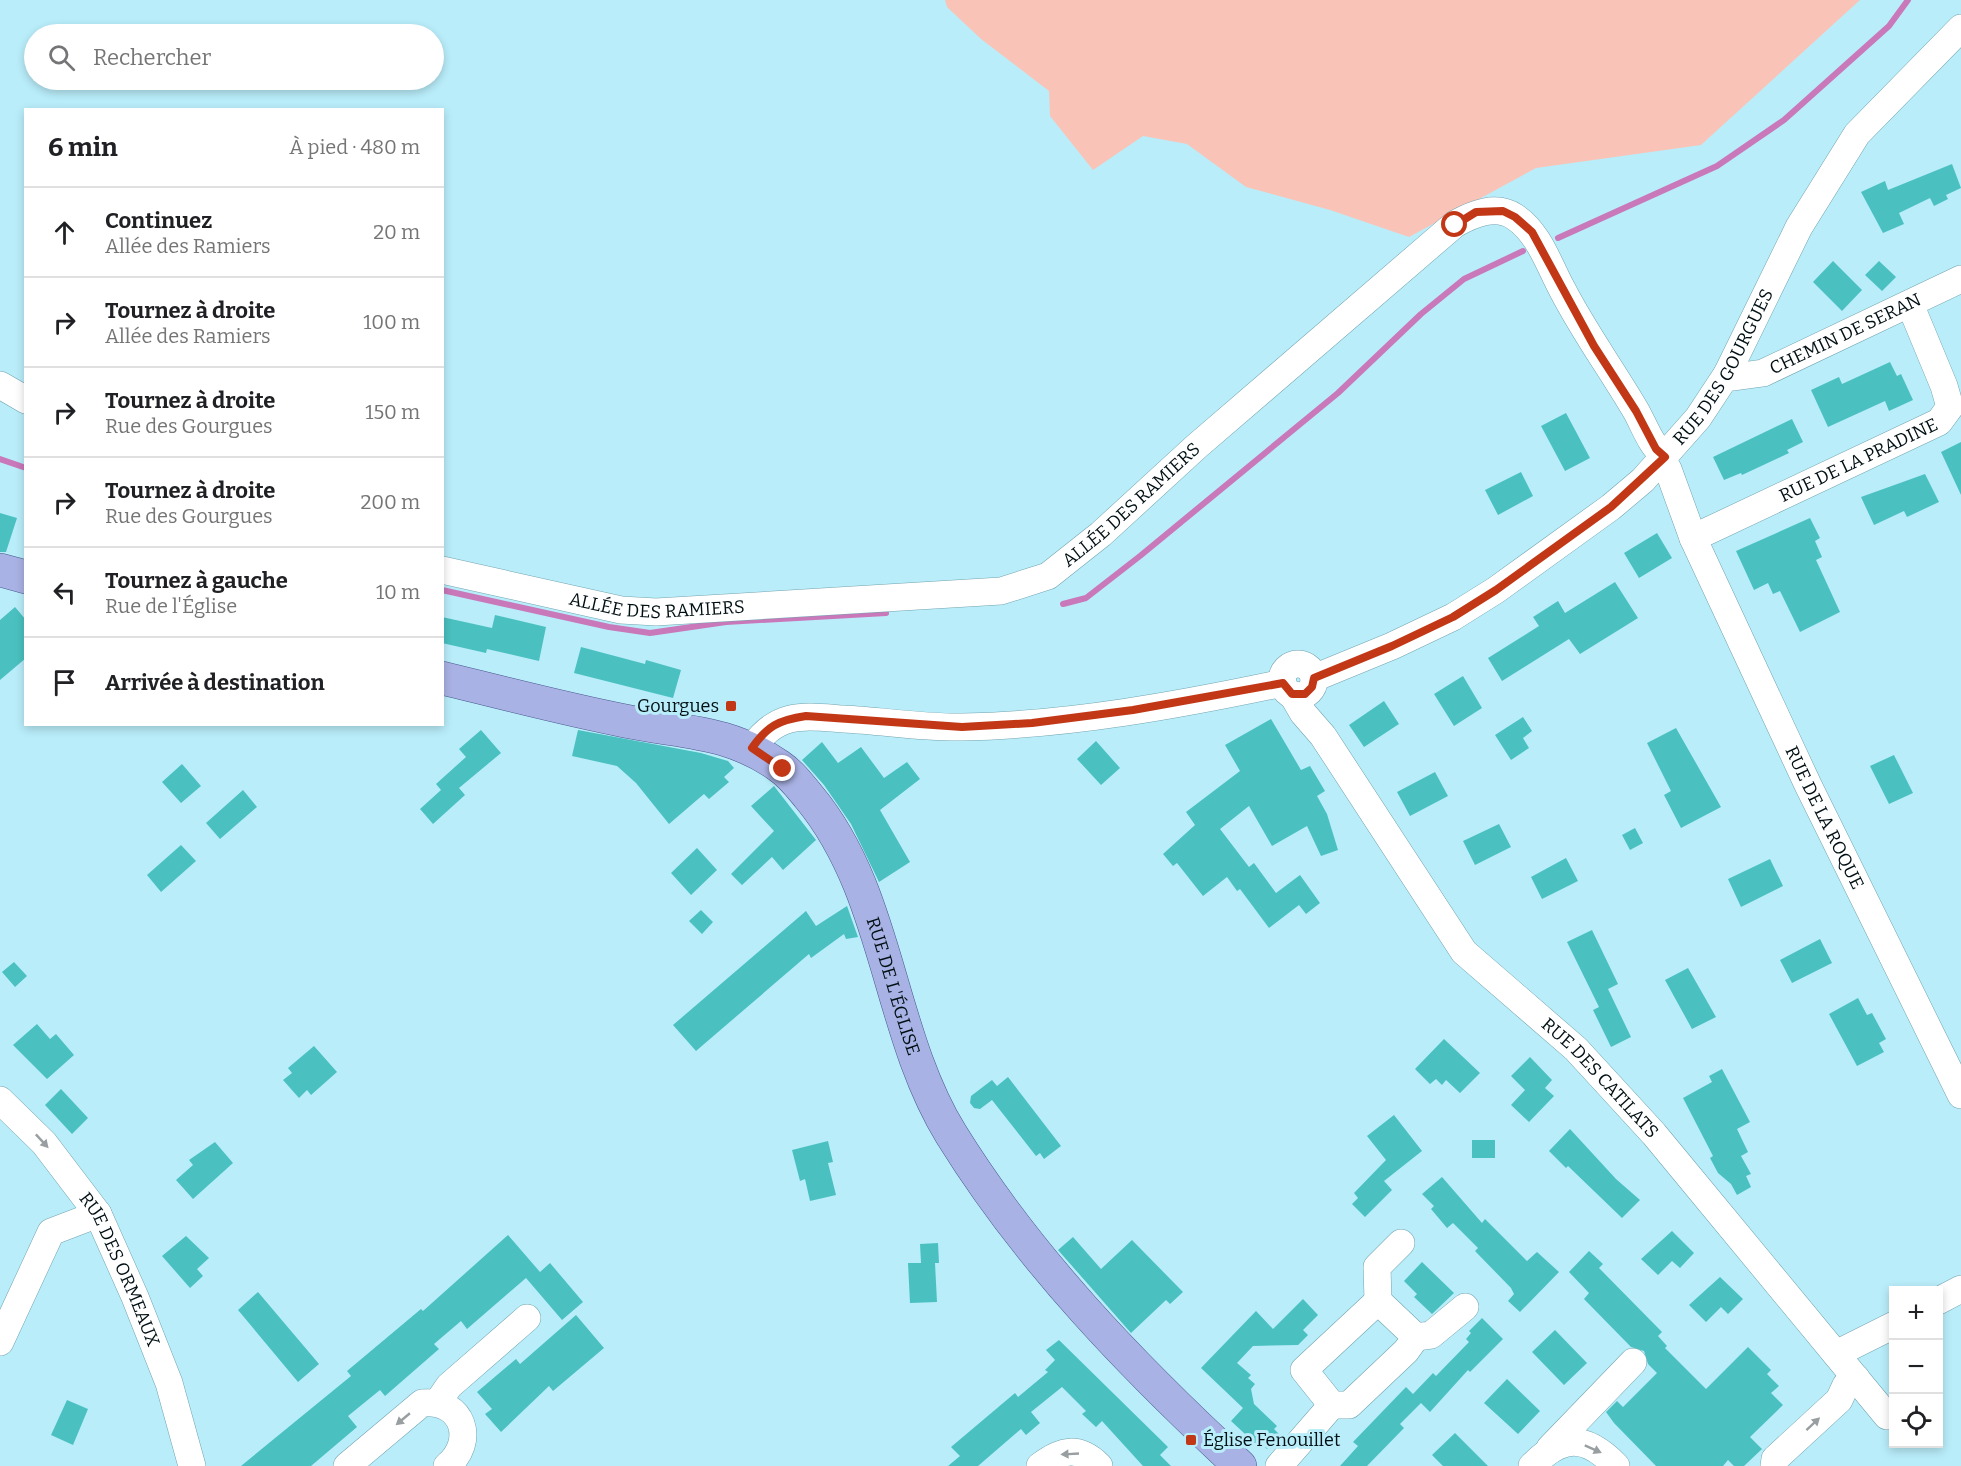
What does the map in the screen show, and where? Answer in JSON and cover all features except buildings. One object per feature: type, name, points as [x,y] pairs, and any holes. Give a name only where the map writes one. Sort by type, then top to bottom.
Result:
[{"type":"main road","points":[[0,570],[24,576]]},
{"type":"main road","name":"RUE DE L'ÉGLISE","points":[[444,678],[625,721],[728,738],[752,748],[783,769],[800,786],[833,831],[851,864],[870,916],[911,1048],[928,1091],[956,1142],[1014,1225],[1057,1280],[1124,1354],[1240,1466]]},
{"type":"street","name":"RUE DES GOURGUES","points":[[752,748],[764,730],[788,719],[806,716],[927,726],[1032,723],[1300,687],[1453,617],[1601,514],[1662,459],[1698,418],[1727,374],[1799,227],[1857,134],[1961,28]]},
{"type":"street","name":"ALLÉE DES RAMIERS","points":[[444,570],[621,610],[656,612],[1001,591],[1029,584],[1048,576],[1101,534],[1268,385],[1455,225],[1476,212],[1503,211],[1515,217],[1532,232],[1594,346],[1636,411],[1662,459]]},
{"type":"street","name":"CHEMIN DE SERAN","points":[[1727,374],[1734,377],[1763,373],[1961,279]]},
{"type":"street","name":"RUE DE LA PRADINE","points":[[1692,538],[1939,422],[1950,407],[1944,386],[1910,304]]},
{"type":"street","points":[[0,385],[24,399]]},
{"type":"street","name":"RUE DE LA ROQUE","points":[[1662,459],[1668,469],[1692,538],[1808,785],[1961,1095]]},
{"type":"street","name":"RUE DES CATILATS","points":[[1300,687],[1323,736],[1464,952],[1576,1049],[1654,1134],[1887,1416]]},
{"type":"street","name":"RUE DES ORMEAUX","points":[[0,1100],[44,1143],[92,1206],[135,1297],[169,1383],[192,1466]]},
{"type":"street","points":[[0,1342],[51,1232],[92,1206]]},
{"type":"street","points":[[1332,1405],[1304,1371],[1377,1301],[1377,1267],[1401,1243]]},
{"type":"street","points":[[1943,1298],[1961,1289]]},
{"type":"street","points":[[1377,1301],[1416,1337]]},
{"type":"street","points":[[1280,1466],[1332,1405],[1349,1405],[1406,1351],[1416,1337],[1431,1335],[1465,1308]]},
{"type":"street","points":[[438,1402],[448,1386],[527,1318]]},
{"type":"street","points":[[1836,1354],[1889,1327]]},
{"type":"street","points":[[1541,1457],[1633,1362]]},
{"type":"street","points":[[1774,1466],[1775,1459],[1839,1400],[1846,1384],[1856,1378]]},
{"type":"street","points":[[347,1466],[422,1403],[438,1402],[453,1409],[462,1423],[462,1443],[447,1466]]},
{"type":"street","points":[[1541,1457],[1565,1443],[1582,1444],[1605,1454],[1616,1466]]},
{"type":"street","points":[[1040,1466],[1056,1455],[1072,1451],[1088,1455],[1100,1466]]},
{"type":"shaded area","points":[[945,0],[1860,0],[1701,145],[1536,168],[1409,237],[1330,210],[1246,187],[1187,144],[1143,136],[1093,170],[1050,116],[1049,91],[981,39],[947,7]]},
{"type":"waterway","points":[[1558,238],[1717,166],[1784,120],[1889,26],[1908,0]]},
{"type":"waterway","points":[[1063,604],[1086,598],[1140,556],[1338,393],[1421,314],[1464,279],[1523,251]]},
{"type":"waterway","points":[[0,459],[24,467]]},
{"type":"waterway","points":[[444,590],[609,627],[650,633],[726,622],[886,613]]},
{"type":"place","name":"Gourgues","points":[[731,706]]},
{"type":"place","name":"Église Fenouillet","points":[[1191,1440]]},
{"type":"route","points":[[783,769],[752,748],[764,730],[788,719],[806,716],[916,726],[962,727],[1032,723],[1133,710],[1283,683],[1288,692],[1292,694],[1298,696],[1305,694],[1312,687],[1314,678],[1392,646],[1453,617],[1496,590],[1611,507],[1643,480],[1665,457],[1656,449],[1636,411],[1594,346],[1563,293],[1532,232],[1515,217],[1503,211],[1476,212],[1455,225]]}]
